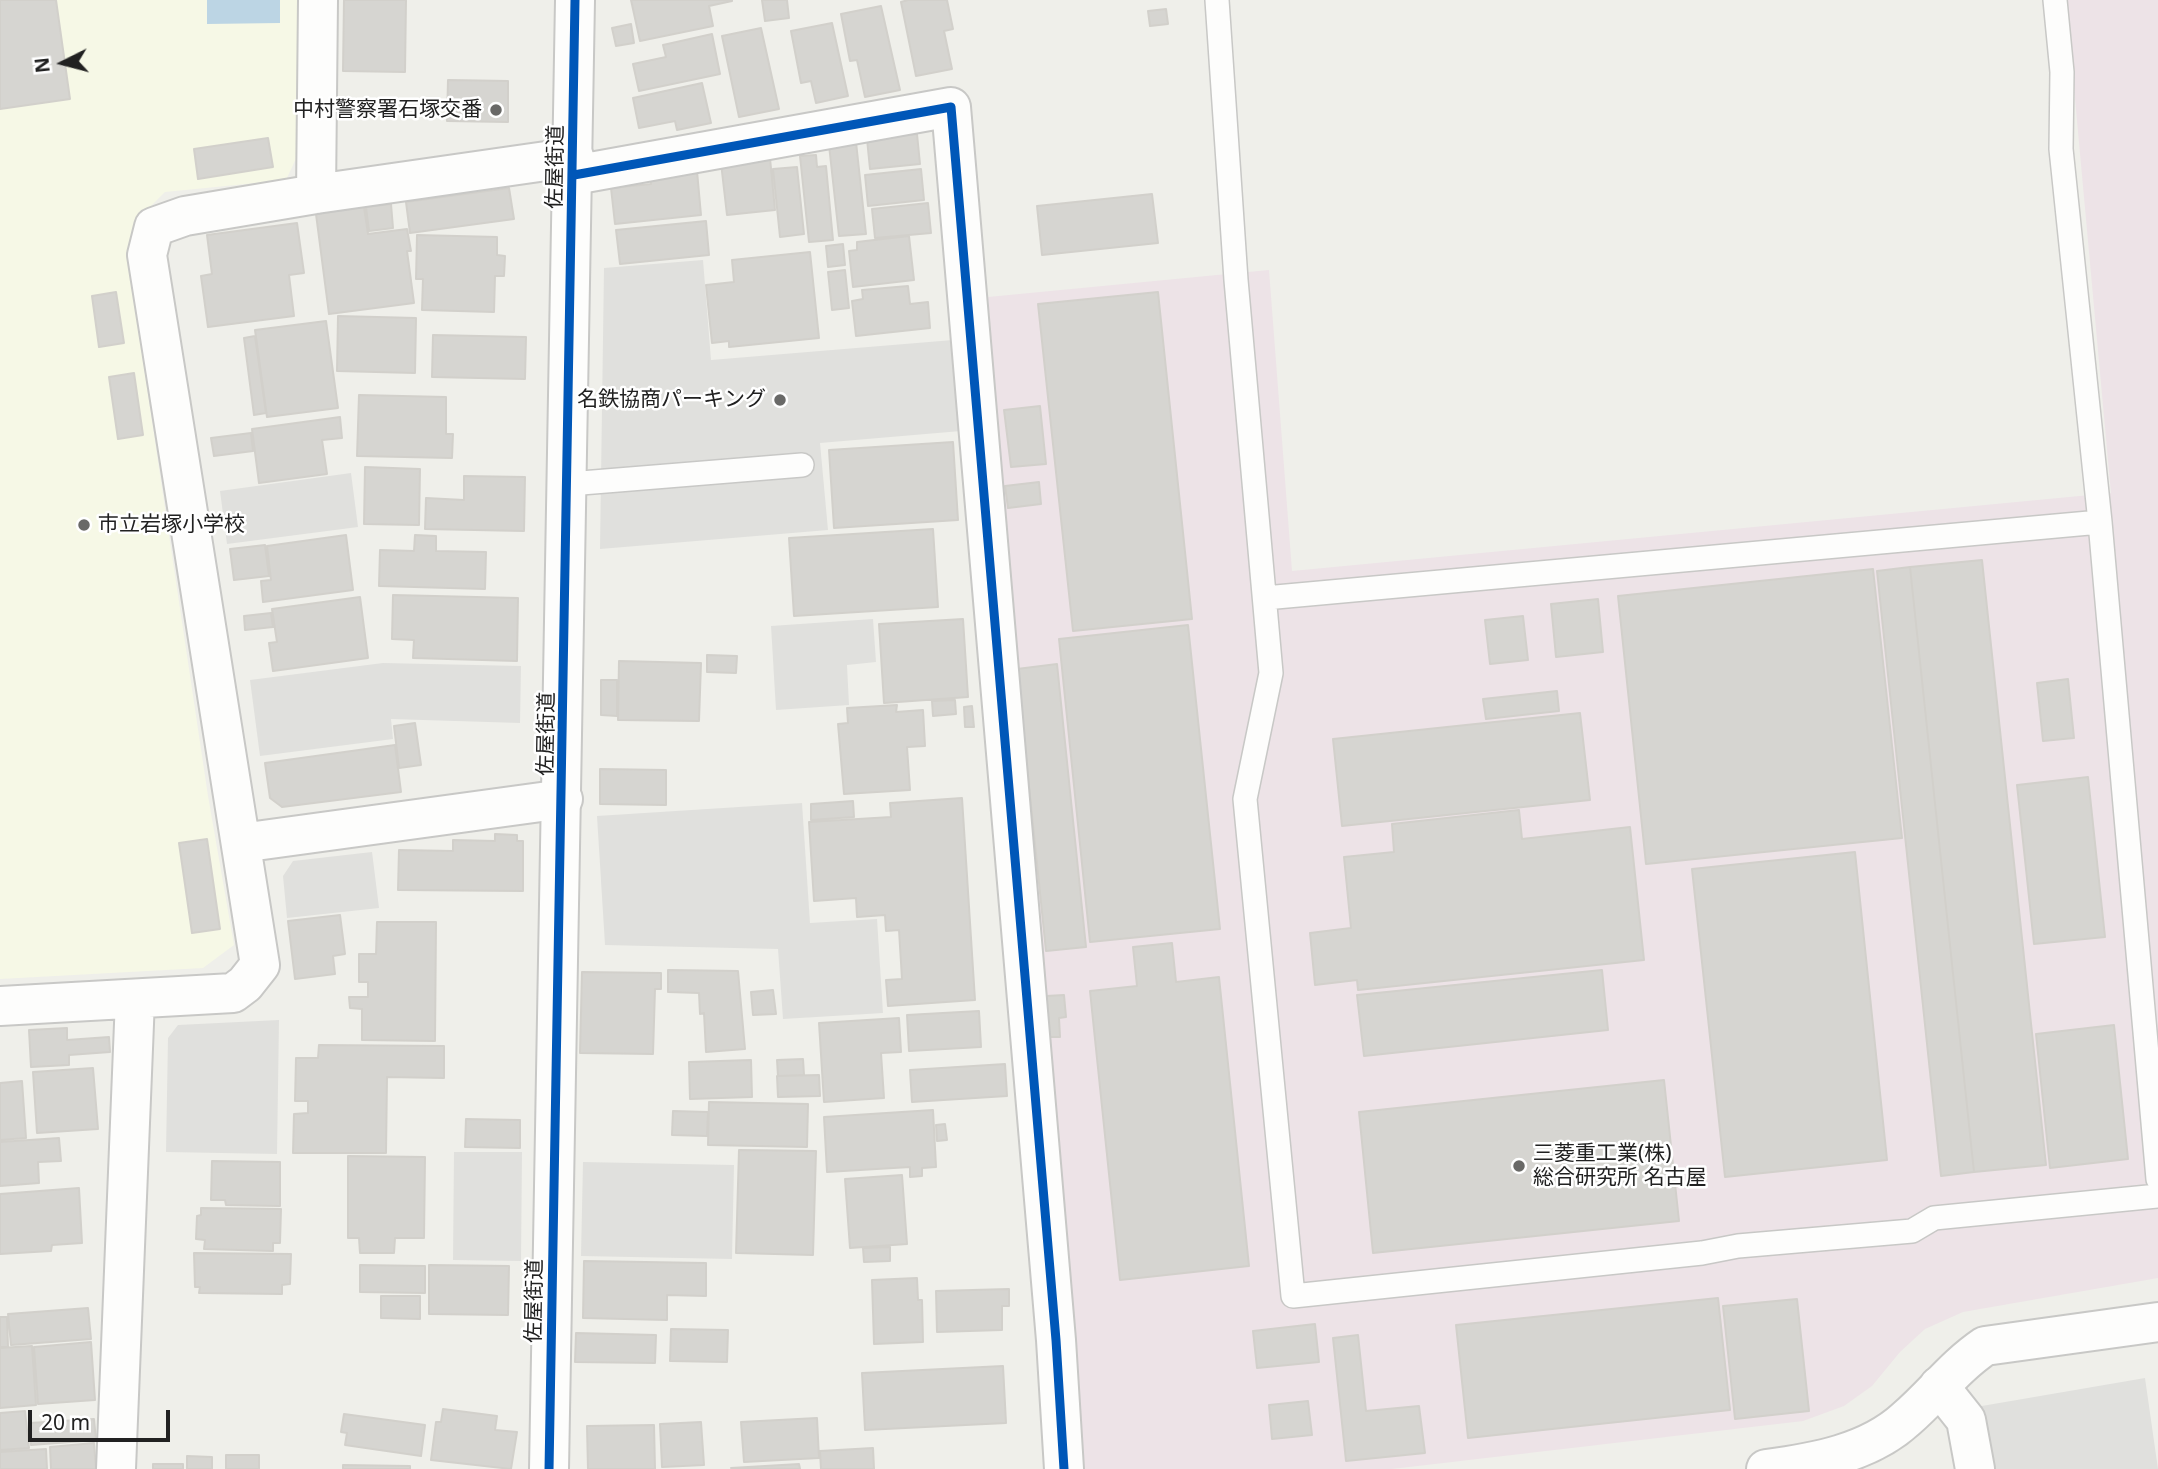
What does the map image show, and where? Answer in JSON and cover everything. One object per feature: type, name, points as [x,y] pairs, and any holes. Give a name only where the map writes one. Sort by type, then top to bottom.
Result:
[{"type":"street","points":[[316,194],[318,0]]},
{"type":"street","name":"佐屋街道","points":[[549,1469],[569,484],[575,0]]},
{"type":"street","points":[[0,1006],[233,993],[245,984],[260,965],[147,255],[154,227],[185,216],[316,194],[574,166],[951,107],[1064,1469]]},
{"type":"street","points":[[241,843],[563,799]]},
{"type":"street","points":[[116,1469],[135,999]]},
{"type":"street","points":[[1789,1468],[1865,1446],[1905,1421],[1961,1362],[1985,1346],[2158,1322]]},
{"type":"street","points":[[1939,1385],[1966,1420],[1975,1469]]},
{"type":"lane","points":[[1217,0],[1237,280],[1271,673],[1245,799],[1293,1296],[1702,1254],[1738,1246],[1912,1231],[1934,1218],[2158,1196]]},
{"type":"lane","points":[[2055,0],[2062,72],[2061,149],[2100,522],[2158,1179]]},
{"type":"lane","points":[[569,484],[802,465]]},
{"type":"lane","points":[[1265,598],[2100,522]]},
{"type":"shaded area","name":"市立岩塚小学校","points":[[0,0],[299,0],[300,150],[286,180],[165,192],[140,217],[127,254],[208,796],[234,945],[203,968],[0,979]]},
{"type":"shaded area","points":[[2066,0],[2158,0],[2158,1278],[1963,1312],[1925,1329],[1900,1352],[1872,1386],[1844,1406],[1803,1421],[1392,1469],[1078,1469],[988,297],[1269,270],[1292,571],[2111,493]]},
{"type":"shaded area","points":[[703,260],[711,360],[953,340],[961,431],[820,443],[828,530],[600,549],[604,268]]},
{"type":"shaded area","points":[[351,473],[358,527],[227,544],[220,491]]},
{"type":"shaded area","points":[[873,619],[876,662],[847,665],[849,705],[776,710],[771,626]]},
{"type":"shaded area","points":[[383,663],[521,666],[520,723],[391,719],[393,739],[260,756],[250,680]]},
{"type":"shaded area","points":[[802,803],[810,923],[877,919],[883,1013],[783,1019],[778,949],[605,945],[597,816]]},
{"type":"shaded area","points":[[372,852],[379,908],[287,918],[283,876],[293,861]]},
{"type":"shaded area","points":[[279,1020],[277,1154],[166,1152],[168,1038],[178,1025]]},
{"type":"shaded area","points":[[454,1152],[522,1152],[521,1261],[453,1260]]},
{"type":"shaded area","points":[[583,1162],[734,1165],[732,1259],[581,1256]]},
{"type":"shaded area","points":[[2145,1378],[2158,1469],[1987,1469],[1976,1407]]},
{"type":"water","points":[[207,0],[280,0],[280,23],[207,24]]},
{"type":"building","points":[[0,0],[56,0],[70,99],[0,109]]},
{"type":"building","points":[[344,0],[406,0],[405,72],[343,71]]},
{"type":"building","points":[[631,0],[732,1],[709,6],[713,26],[640,41]]},
{"type":"building","points":[[762,0],[787,0],[789,18],[765,21]]},
{"type":"building","points":[[947,0],[953,29],[944,31],[952,69],[916,76],[901,2]]},
{"type":"building","points":[[881,6],[900,90],[865,97],[857,60],[850,61],[841,14]]},
{"type":"building","points":[[1166,9],[1168,24],[1150,26],[1148,11]]},
{"type":"building","points":[[832,23],[848,96],[816,103],[811,81],[801,83],[791,31]]},
{"type":"building","points":[[631,24],[634,43],[616,46],[612,28]]},
{"type":"building","points":[[761,28],[779,109],[739,117],[722,36]]},
{"type":"building","points":[[712,34],[720,74],[639,91],[633,64],[666,57],[663,45]]},
{"type":"building","points":[[448,80],[508,81],[508,122],[447,121]]},
{"type":"building","points":[[702,83],[711,123],[677,130],[675,121],[639,128],[633,98]]},
{"type":"building","points":[[917,134],[920,164],[870,169],[867,139]]},
{"type":"building","points":[[268,138],[273,167],[198,179],[194,149]]},
{"type":"building","points":[[856,142],[866,234],[839,236],[829,145]]},
{"type":"building","points":[[816,155],[817,167],[826,166],[833,240],[809,242],[800,156]]},
{"type":"building","points":[[770,158],[775,210],[727,215],[721,163]]},
{"type":"building","points":[[797,167],[804,234],[780,237],[773,169]]},
{"type":"building","points":[[921,169],[924,200],[868,206],[865,175]]},
{"type":"building","points":[[697,171],[701,215],[615,224],[611,188],[651,184],[650,176]]},
{"type":"building","points":[[509,188],[514,219],[410,233],[406,202]]},
{"type":"building","points":[[1152,194],[1158,243],[1042,255],[1037,206]]},
{"type":"building","points":[[928,203],[931,233],[875,238],[872,209]]},
{"type":"building","points":[[391,204],[393,228],[369,231],[366,207]]},
{"type":"building","points":[[364,207],[368,234],[407,229],[414,303],[329,314],[316,214]]},
{"type":"building","points":[[706,221],[709,255],[620,264],[616,230]]},
{"type":"building","points":[[297,223],[304,273],[289,275],[294,316],[208,327],[201,276],[212,274],[207,235]]},
{"type":"building","points":[[417,235],[497,237],[497,255],[505,256],[504,276],[495,276],[494,312],[422,310],[423,279],[416,279]]},
{"type":"building","points":[[909,236],[914,280],[853,287],[849,251],[857,250],[857,242]]},
{"type":"building","points":[[843,244],[845,265],[828,267],[826,246]]},
{"type":"building","points":[[810,252],[819,338],[729,347],[729,341],[712,343],[706,285],[734,282],[732,260]]},
{"type":"building","points":[[845,270],[849,308],[832,310],[828,272]]},
{"type":"building","points":[[908,286],[910,304],[928,302],[930,328],[856,336],[852,301],[863,299],[862,290]]},
{"type":"building","points":[[116,292],[124,343],[99,347],[92,296]]},
{"type":"building","points":[[1158,292],[1192,619],[1073,631],[1038,304]]},
{"type":"building","points":[[338,316],[416,318],[415,373],[337,371]]},
{"type":"building","points":[[326,321],[338,408],[267,417],[255,330]]},
{"type":"building","points":[[433,335],[526,337],[525,379],[432,377]]},
{"type":"building","points":[[255,336],[266,413],[254,415],[244,338]]},
{"type":"building","points":[[134,373],[143,435],[118,439],[109,377]]},
{"type":"building","points":[[359,395],[446,397],[446,434],[453,434],[452,458],[357,456]]},
{"type":"building","points":[[1040,406],[1046,464],[1011,467],[1004,410]]},
{"type":"building","points":[[340,417],[342,438],[322,440],[327,474],[259,483],[252,429]]},
{"type":"building","points":[[251,433],[253,451],[214,456],[211,438]]},
{"type":"building","points":[[953,442],[958,520],[834,528],[829,450]]},
{"type":"building","points":[[365,467],[420,469],[419,525],[364,524]]},
{"type":"building","points":[[464,476],[525,477],[524,531],[425,529],[426,498],[464,500]]},
{"type":"building","points":[[1039,482],[1041,504],[1008,508],[1005,486]]},
{"type":"building","points":[[933,529],[938,607],[794,616],[789,538]]},
{"type":"building","points":[[346,535],[353,590],[263,602],[261,581],[271,580],[267,546]]},
{"type":"building","points":[[415,535],[436,536],[436,551],[486,552],[485,589],[379,586],[380,550],[414,551]]},
{"type":"building","points":[[265,545],[269,576],[234,580],[230,549]]},
{"type":"building","points":[[1982,560],[2046,1165],[1974,1172],[1910,567]]},
{"type":"building","points":[[1910,567],[1974,1172],[1941,1176],[1877,571]]},
{"type":"building","points":[[1873,569],[1902,838],[1646,864],[1618,596]]},
{"type":"building","points":[[393,595],[518,598],[517,661],[413,658],[414,640],[392,639]]},
{"type":"building","points":[[360,597],[368,658],[273,671],[269,643],[277,642],[272,609]]},
{"type":"building","points":[[1598,599],[1603,652],[1556,657],[1551,604]]},
{"type":"building","points":[[271,613],[273,627],[245,630],[244,616]]},
{"type":"building","points":[[1523,616],[1528,660],[1490,664],[1485,620]]},
{"type":"building","points":[[963,619],[968,697],[884,703],[879,624]]},
{"type":"building","points":[[1188,625],[1220,929],[1090,942],[1059,639]]},
{"type":"building","points":[[707,655],[737,656],[736,673],[707,672]]},
{"type":"building","points":[[619,661],[701,663],[699,721],[618,720]]},
{"type":"building","points":[[1057,664],[1086,947],[1046,951],[1017,669]]},
{"type":"building","points":[[2068,679],[2074,738],[2043,741],[2037,683]]},
{"type":"building","points":[[601,680],[617,680],[617,716],[601,715]]},
{"type":"building","points":[[1557,691],[1559,711],[1486,719],[1483,699]]},
{"type":"building","points":[[955,700],[956,714],[933,716],[932,701]]},
{"type":"building","points":[[897,705],[896,712],[923,710],[925,746],[907,747],[910,790],[844,794],[838,724],[848,723],[847,708]]},
{"type":"building","points":[[972,706],[974,727],[965,727],[964,707]]},
{"type":"building","points":[[1580,713],[1590,800],[1342,826],[1333,739]]},
{"type":"building","points":[[415,723],[421,765],[399,768],[394,726]]},
{"type":"building","points":[[395,745],[401,792],[282,807],[270,798],[265,763]]},
{"type":"building","points":[[600,769],[666,770],[666,805],[600,804]]},
{"type":"building","points":[[2088,777],[2105,937],[2034,944],[2017,785]]},
{"type":"building","points":[[962,798],[975,1000],[888,1006],[886,980],[902,979],[899,930],[886,931],[885,915],[857,917],[856,898],[814,901],[809,822],[891,817],[890,803]]},
{"type":"building","points":[[853,801],[854,817],[811,820],[811,804]]},
{"type":"building","points":[[1519,810],[1522,839],[1630,827],[1644,960],[1358,990],[1357,980],[1315,985],[1310,933],[1351,928],[1344,857],[1394,852],[1392,824]]},
{"type":"building","points":[[495,834],[517,835],[517,841],[523,841],[523,891],[398,890],[399,850],[453,851],[453,840],[495,841]]},
{"type":"building","points":[[207,839],[220,929],[192,933],[179,843]]},
{"type":"building","points":[[1855,852],[1887,1160],[1725,1177],[1692,869]]},
{"type":"building","points":[[340,915],[345,954],[333,956],[335,974],[295,979],[288,921]]},
{"type":"building","points":[[377,922],[436,922],[435,1041],[362,1040],[362,1009],[350,1008],[349,997],[368,997],[368,982],[359,982],[359,954],[376,954]]},
{"type":"building","points":[[1172,943],[1176,982],[1219,977],[1249,1266],[1120,1280],[1090,991],[1137,986],[1133,947]]},
{"type":"building","points":[[668,970],[738,971],[745,1049],[706,1052],[704,1013],[700,1014],[699,993],[668,992]]},
{"type":"building","points":[[1602,970],[1608,1030],[1364,1056],[1357,995]]},
{"type":"building","points":[[582,972],[661,973],[661,989],[655,989],[653,1054],[580,1053]]},
{"type":"building","points":[[773,990],[776,1014],[753,1015],[751,992]]},
{"type":"building","points":[[1064,995],[1066,1017],[1059,1018],[1060,1037],[1049,1037],[1046,996]]},
{"type":"building","points":[[979,1011],[981,1047],[909,1051],[907,1015]]},
{"type":"building","points":[[899,1018],[901,1052],[881,1053],[884,1098],[824,1102],[819,1023]]},
{"type":"building","points":[[2114,1025],[2128,1159],[2050,1168],[2036,1034]]},
{"type":"building","points":[[67,1028],[67,1040],[109,1037],[110,1052],[69,1055],[69,1065],[31,1067],[29,1030]]},
{"type":"building","points":[[319,1045],[444,1046],[444,1078],[387,1077],[386,1153],[293,1153],[294,1114],[308,1113],[308,1101],[295,1101],[296,1058],[318,1058]]},
{"type":"building","points":[[803,1059],[804,1075],[778,1076],[777,1060]]},
{"type":"building","points":[[751,1060],[752,1097],[690,1099],[689,1062]]},
{"type":"building","points":[[1005,1064],[1007,1096],[912,1102],[910,1070]]},
{"type":"building","points":[[93,1068],[98,1129],[37,1133],[33,1072]]},
{"type":"building","points":[[819,1075],[820,1096],[778,1097],[777,1076]]},
{"type":"building","name":"三菱重工業(株) 総合研究所 名古屋","points":[[1664,1080],[1679,1221],[1373,1253],[1359,1112]]},
{"type":"building","points":[[22,1081],[26,1138],[0,1140],[0,1083]]},
{"type":"building","points":[[709,1102],[808,1104],[807,1147],[708,1145]]},
{"type":"building","points":[[933,1110],[936,1167],[922,1168],[922,1176],[910,1177],[910,1167],[827,1172],[824,1117]]},
{"type":"building","points":[[673,1111],[708,1112],[707,1136],[672,1135]]},
{"type":"building","points":[[466,1119],[520,1120],[520,1148],[465,1147]]},
{"type":"building","points":[[945,1124],[947,1140],[937,1141],[936,1125]]},
{"type":"building","points":[[59,1138],[61,1161],[38,1162],[39,1183],[0,1186],[0,1142]]},
{"type":"building","points":[[739,1150],[816,1151],[813,1255],[736,1253]]},
{"type":"building","points":[[348,1156],[425,1157],[424,1238],[395,1238],[394,1253],[360,1253],[359,1238],[348,1238]]},
{"type":"building","points":[[212,1161],[280,1162],[280,1206],[226,1205],[225,1200],[211,1200]]},
{"type":"building","points":[[902,1175],[907,1244],[850,1248],[845,1179]]},
{"type":"building","points":[[79,1188],[82,1243],[52,1245],[51,1251],[0,1254],[0,1194]]},
{"type":"building","points":[[201,1208],[281,1209],[280,1243],[273,1243],[273,1251],[204,1249],[205,1240],[196,1239],[197,1216],[201,1215]]},
{"type":"building","points":[[890,1247],[890,1261],[864,1262],[863,1248]]},
{"type":"building","points":[[194,1253],[291,1254],[290,1284],[282,1285],[282,1294],[199,1293],[200,1287],[195,1287]]},
{"type":"building","points":[[584,1261],[706,1263],[706,1296],[667,1295],[667,1320],[583,1318]]},
{"type":"building","points":[[360,1265],[425,1266],[425,1293],[360,1292]]},
{"type":"building","points":[[429,1265],[509,1266],[508,1315],[429,1314]]},
{"type":"building","points":[[917,1278],[918,1300],[922,1300],[923,1342],[874,1344],[872,1280]]},
{"type":"building","points":[[1009,1289],[1009,1306],[1002,1306],[1002,1330],[937,1332],[936,1291]]},
{"type":"building","points":[[381,1296],[420,1296],[420,1319],[381,1318]]},
{"type":"building","points":[[1718,1298],[1730,1410],[1468,1438],[1456,1325]]},
{"type":"building","points":[[1797,1299],[1809,1411],[1735,1419],[1723,1306]]},
{"type":"building","points":[[88,1308],[91,1339],[11,1345],[8,1314]]},
{"type":"building","points":[[0,1317],[7,1317],[8,1347],[0,1347]]},
{"type":"building","points":[[1315,1324],[1319,1362],[1257,1368],[1253,1331]]},
{"type":"building","points":[[671,1329],[728,1330],[727,1362],[670,1361]]},
{"type":"building","points":[[576,1333],[656,1335],[655,1363],[575,1362]]},
{"type":"building","points":[[1358,1335],[1366,1411],[1419,1406],[1425,1453],[1346,1461],[1333,1338]]},
{"type":"building","points":[[91,1342],[95,1400],[38,1404],[34,1347]]},
{"type":"building","points":[[32,1346],[36,1405],[0,1408],[0,1348]]},
{"type":"building","points":[[1003,1366],[1006,1423],[865,1430],[862,1373]]},
{"type":"building","points":[[1308,1401],[1312,1435],[1272,1439],[1269,1405]]},
{"type":"building","points":[[443,1409],[497,1416],[495,1430],[517,1432],[511,1469],[431,1460],[436,1422],[441,1422]]},
{"type":"building","points":[[25,1411],[29,1448],[0,1450],[0,1413]]},
{"type":"building","points":[[344,1414],[425,1425],[421,1456],[345,1445],[347,1433],[341,1432]]},
{"type":"building","points":[[817,1418],[819,1458],[744,1462],[741,1422]]},
{"type":"building","points":[[94,1419],[96,1440],[31,1445],[30,1423]]},
{"type":"building","points":[[701,1422],[704,1465],[662,1467],[660,1424]]},
{"type":"building","points":[[654,1425],[655,1469],[588,1469],[587,1426]]},
{"type":"building","points":[[94,1443],[96,1469],[51,1469],[50,1447]]},
{"type":"building","points":[[873,1448],[874,1469],[821,1469],[820,1451]]},
{"type":"building","points":[[46,1449],[47,1469],[0,1469],[0,1452]]},
{"type":"building","points":[[226,1455],[259,1455],[259,1469],[226,1469]]},
{"type":"building","points":[[187,1456],[212,1457],[212,1469],[187,1469]]},
{"type":"building","points":[[153,1464],[183,1464],[183,1469],[153,1469]]},
{"type":"building","points":[[799,1464],[800,1469],[731,1468]]},
{"type":"building","points":[[343,1465],[410,1466],[410,1469],[343,1469]]},
{"type":"cycle path","points":[[549,1469],[575,0]]},
{"type":"cycle path","points":[[574,175],[951,107],[1056,1340],[1064,1469]]},
{"type":"place","name":"中村警察署石塚交番","points":[[496,110]]},
{"type":"place","name":"名鉄協商パーキング","points":[[780,400]]},
{"type":"place","name":"市立岩塚小学校","points":[[84,525]]},
{"type":"place","name":"三菱重工業(株) 総合研究所 名古屋","points":[[1519,1166]]}]
